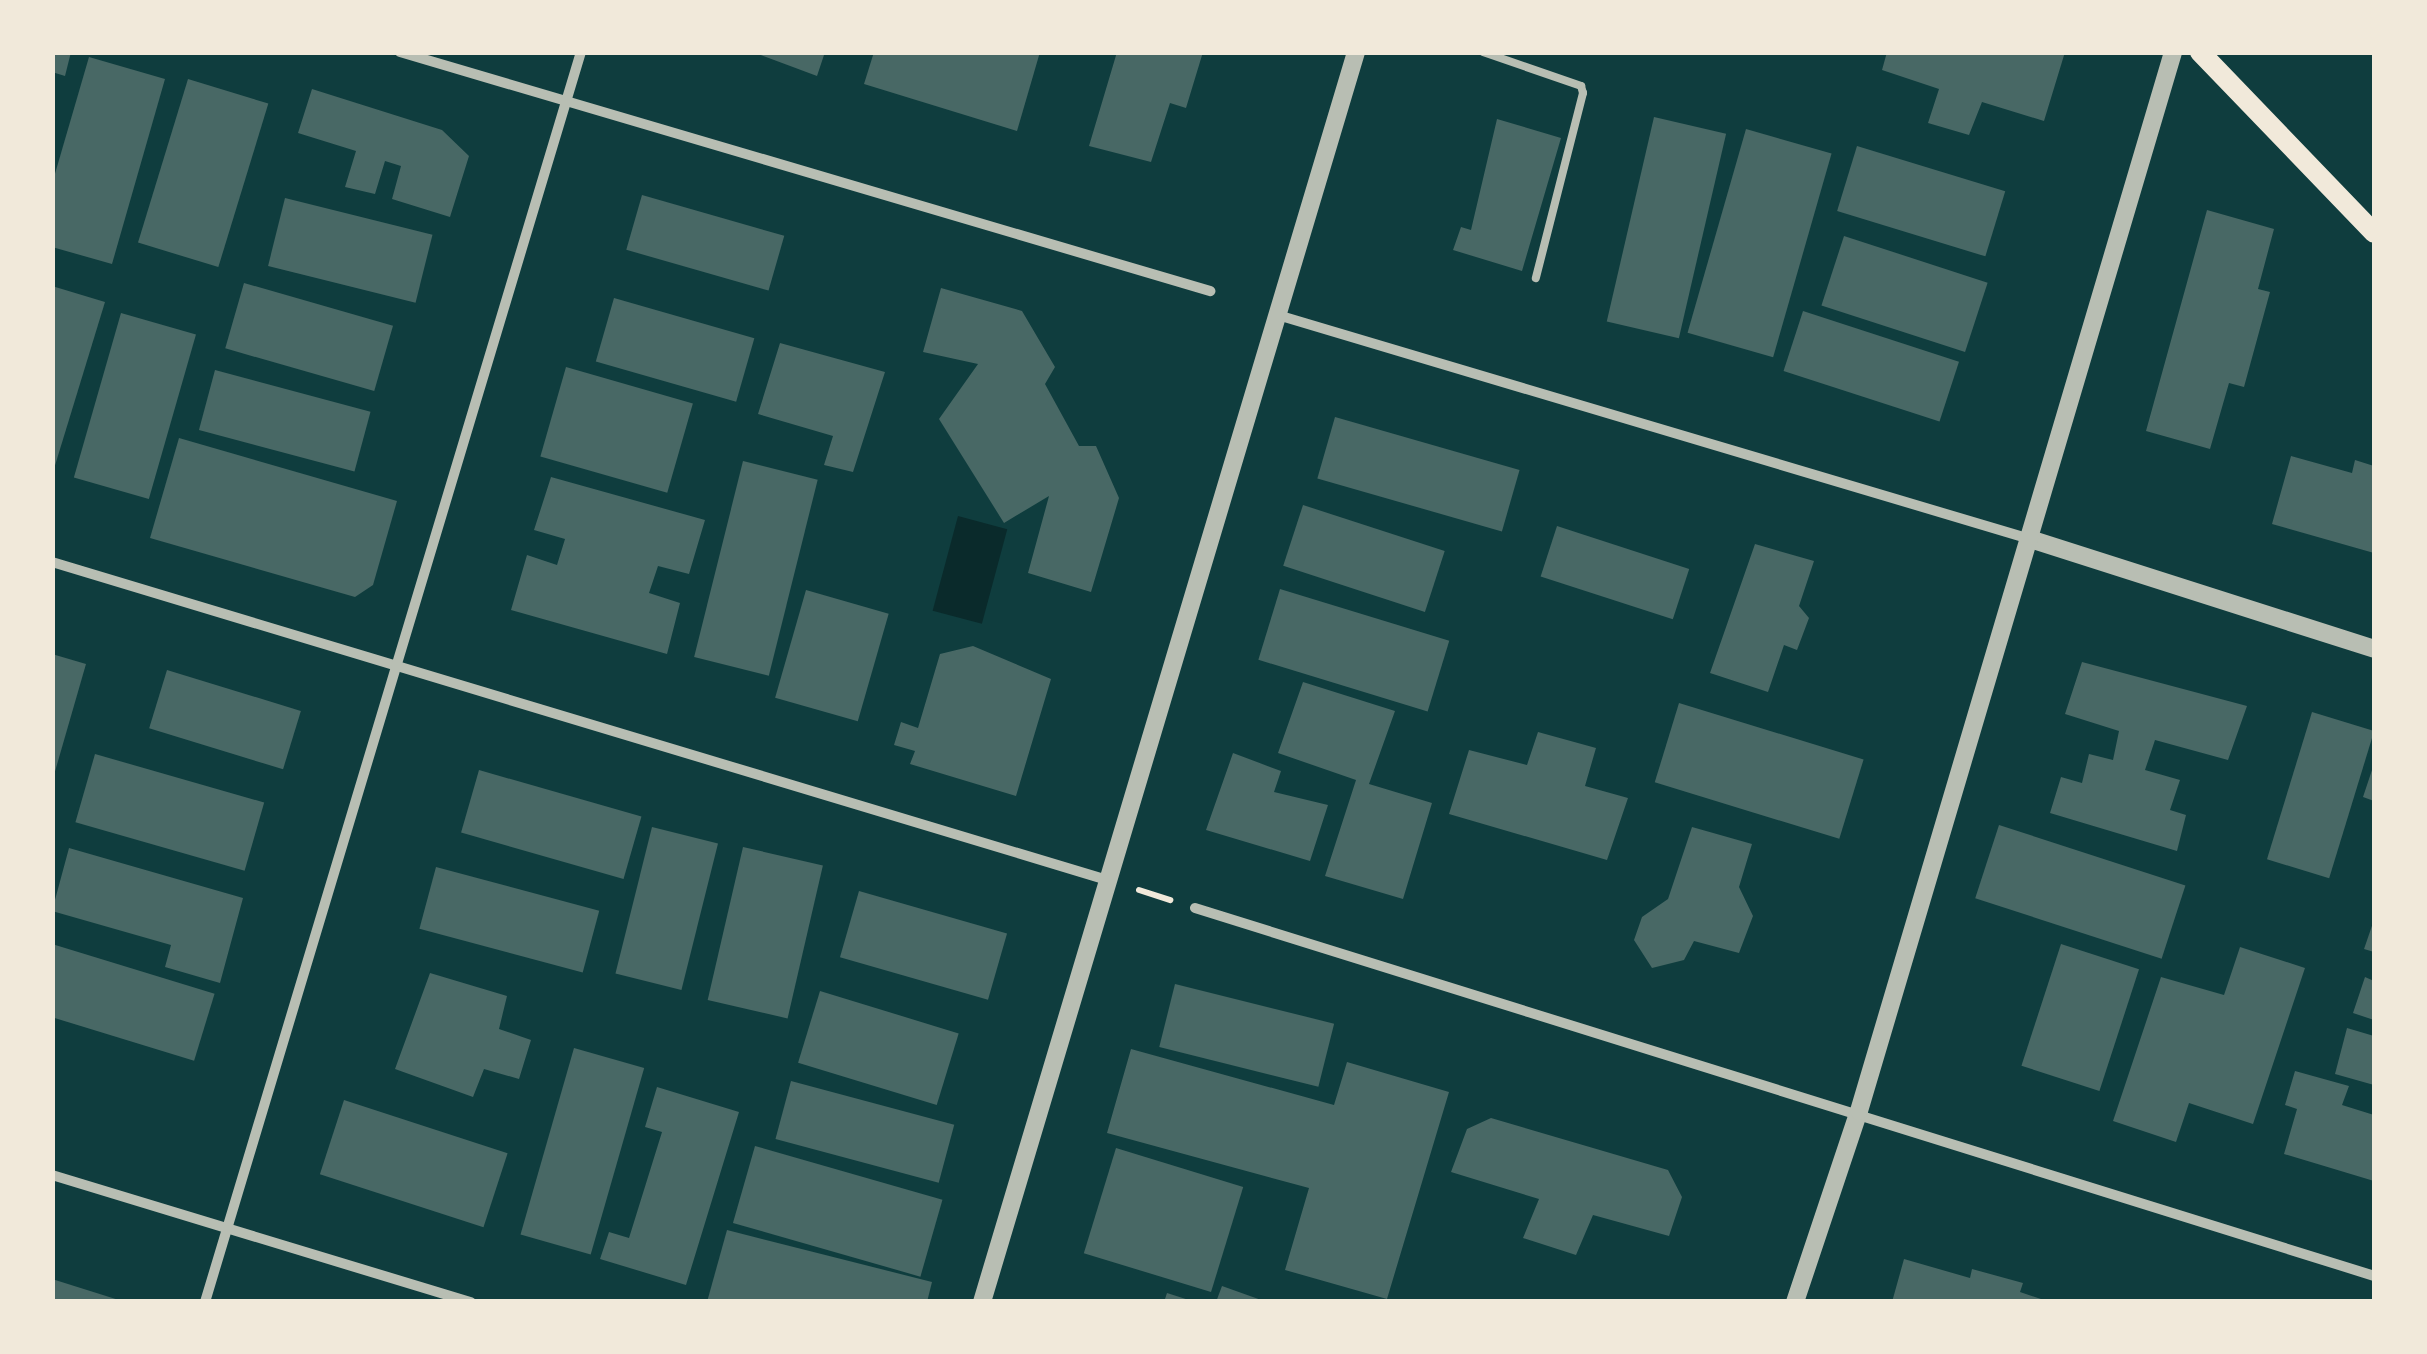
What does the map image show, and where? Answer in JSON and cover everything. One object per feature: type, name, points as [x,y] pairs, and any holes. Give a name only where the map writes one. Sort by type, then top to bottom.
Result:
[{"type":"main road","points":[[2200,52],[2374,233]]},
{"type":"street","points":[[400,52],[565,104],[1210,291]]},
{"type":"street","points":[[205,1302],[581,52]]},
{"type":"street","points":[[982,1302],[1104,879],[1281,316],[1356,52]]},
{"type":"street","points":[[1795,1302],[1859,1111],[2173,52]]},
{"type":"street","points":[[1281,316],[2030,539],[2374,649]]},
{"type":"street","points":[[52,562],[1104,879]]},
{"type":"street","points":[[1195,908],[1859,1111],[2374,1276]]},
{"type":"street","points":[[52,1175],[471,1302]]},
{"type":"lane","points":[[1483,52],[1575,84],[1583,93],[1536,278]]},
{"type":"path","points":[[1104,879],[1195,908]]},
{"type":"water","points":[[958,516],[1007,529],[982,624],[933,611]]},
{"type":"building","points":[[52,52],[71,52],[65,76],[52,72]]},
{"type":"building","points":[[753,52],[825,52],[817,76]]},
{"type":"building","points":[[874,52],[1040,52],[1017,131],[864,84]]},
{"type":"building","points":[[1117,52],[1203,52],[1186,108],[1170,103],[1151,162],[1089,146]]},
{"type":"building","points":[[1887,52],[2065,52],[2044,121],[1982,102],[1969,135],[1928,123],[1939,89],[1882,70]]},
{"type":"building","points":[[89,57],[165,79],[112,264],[52,247],[52,184]]},
{"type":"building","points":[[188,79],[268,104],[218,267],[138,243]]},
{"type":"building","points":[[312,89],[442,130],[469,156],[450,217],[392,199],[401,166],[385,161],[375,194],[345,187],[356,151],[298,133]]},
{"type":"building","points":[[1654,117],[1726,134],[1679,338],[1607,322]]},
{"type":"building","points":[[1497,119],[1561,138],[1522,271],[1453,250],[1461,227],[1471,230]]},
{"type":"building","points":[[1746,129],[1832,154],[1773,357],[1688,333]]},
{"type":"building","points":[[1857,146],[2005,191],[1985,256],[1837,211]]},
{"type":"building","points":[[642,195],[784,236],[769,291],[626,250]]},
{"type":"building","points":[[285,198],[432,235],[416,303],[268,266]]},
{"type":"building","points":[[2207,210],[2274,229],[2258,289],[2270,292],[2244,387],[2229,383],[2210,449],[2146,431]]},
{"type":"building","points":[[1844,236],[1988,283],[1965,352],[1821,305]]},
{"type":"building","points":[[244,283],[393,326],[374,391],[225,348]]},
{"type":"building","points":[[52,286],[105,302],[53,472],[52,472]]},
{"type":"building","points":[[941,288],[1022,311],[1055,367],[1045,384],[1079,446],[1096,446],[1119,498],[1091,592],[1028,573],[1049,496],[1004,523],[939,419],[978,364],[923,352]]},
{"type":"building","points":[[614,298],[754,338],[736,402],[596,361]]},
{"type":"building","points":[[1803,311],[1959,362],[1940,422],[1784,371]]},
{"type":"building","points":[[121,313],[196,334],[149,499],[74,477]]},
{"type":"building","points":[[780,343],[885,372],[853,472],[824,465],[833,436],[758,414]]},
{"type":"building","points":[[566,367],[693,403],[667,493],[540,456]]},
{"type":"building","points":[[215,370],[371,412],[354,472],[199,430]]},
{"type":"building","points":[[1335,417],[1520,470],[1502,531],[1317,479]]},
{"type":"building","points":[[179,438],[397,501],[373,585],[355,597],[150,538]]},
{"type":"building","points":[[2291,456],[2352,473],[2355,460],[2374,466],[2374,553],[2272,524]]},
{"type":"building","points":[[743,461],[818,480],[769,676],[694,657]]},
{"type":"building","points":[[551,477],[705,520],[689,574],[658,566],[649,593],[680,603],[667,654],[511,610],[527,555],[557,565],[565,539],[534,530]]},
{"type":"building","points":[[1303,505],[1445,551],[1425,612],[1283,566]]},
{"type":"building","points":[[1557,526],[1689,569],[1673,619],[1541,576]]},
{"type":"building","points":[[1755,544],[1814,561],[1799,606],[1809,618],[1797,650],[1784,645],[1768,692],[1710,673]]},
{"type":"building","points":[[1280,589],[1449,641],[1428,712],[1258,660]]},
{"type":"building","points":[[806,590],[889,614],[858,721],[775,698]]},
{"type":"building","points":[[973,646],[1051,679],[1016,796],[910,764],[915,751],[894,745],[901,722],[918,728],[940,654]]},
{"type":"building","points":[[52,654],[86,664],[54,775],[52,775]]},
{"type":"building","points":[[2082,662],[2247,706],[2228,760],[2155,740],[2145,770],[2180,780],[2170,810],[2186,815],[2177,851],[2050,813],[2061,777],[2082,783],[2089,754],[2113,760],[2119,731],[2065,714]]},
{"type":"building","points":[[167,670],[301,711],[283,769],[149,728]]},
{"type":"building","points":[[1303,682],[1395,711],[1369,784],[1432,803],[1403,899],[1325,876],[1356,780],[1278,753]]},
{"type":"building","points":[[1679,703],[1864,759],[1839,839],[1655,782]]},
{"type":"building","points":[[2312,712],[2374,731],[2329,878],[2267,859]]},
{"type":"building","points":[[1538,732],[1596,748],[1585,786],[1628,798],[1607,860],[1449,814],[1469,750],[1527,765]]},
{"type":"building","points":[[1233,753],[1281,771],[1274,792],[1328,805],[1310,861],[1206,830]]},
{"type":"building","points":[[95,754],[264,803],[245,871],[75,822]]},
{"type":"building","points":[[2374,764],[2374,801],[2363,797]]},
{"type":"building","points":[[479,770],[641,817],[624,879],[461,832]]},
{"type":"building","points":[[1999,825],[2185,886],[2162,959],[1975,898]]},
{"type":"building","points":[[652,827],[718,843],[681,990],[615,974]]},
{"type":"building","points":[[1692,827],[1752,844],[1739,887],[1753,916],[1739,953],[1694,941],[1684,960],[1652,968],[1634,940],[1642,917],[1668,899]]},
{"type":"building","points":[[743,847],[823,865],[788,1018],[708,1000]]},
{"type":"building","points":[[69,848],[243,898],[220,983],[165,967],[171,945],[52,911]]},
{"type":"building","points":[[436,867],[599,911],[583,973],[419,929]]},
{"type":"building","points":[[859,891],[1007,933],[988,1000],[840,957]]},
{"type":"building","points":[[2374,920],[2374,952],[2364,949]]},
{"type":"building","points":[[52,944],[215,994],[194,1061],[52,1017]]},
{"type":"building","points":[[2061,944],[2139,969],[2099,1091],[2021,1066]]},
{"type":"building","points":[[2240,947],[2305,968],[2253,1124],[2189,1103],[2176,1142],[2113,1121],[2161,977],[2224,995]]},
{"type":"building","points":[[430,973],[507,996],[499,1029],[531,1040],[519,1079],[484,1069],[473,1097],[395,1069]]},
{"type":"building","points":[[2365,977],[2374,981],[2374,1020],[2353,1013]]},
{"type":"building","points":[[1175,984],[1334,1024],[1318,1087],[1159,1047]]},
{"type":"building","points":[[820,991],[959,1033],[937,1105],[798,1063]]},
{"type":"building","points":[[2347,1028],[2374,1036],[2374,1085],[2335,1074]]},
{"type":"building","points":[[574,1048],[644,1068],[591,1255],[521,1234]]},
{"type":"building","points":[[1131,1049],[1334,1105],[1347,1062],[1449,1092],[1387,1299],[1285,1270],[1309,1188],[1107,1133]]},
{"type":"building","points":[[2295,1071],[2349,1086],[2342,1105],[2374,1115],[2374,1181],[2284,1154],[2297,1109],[2285,1105]]},
{"type":"building","points":[[791,1081],[954,1125],[939,1183],[775,1139]]},
{"type":"building","points":[[657,1087],[739,1112],[686,1285],[600,1259],[609,1232],[629,1238],[662,1132],[645,1127]]},
{"type":"building","points":[[344,1100],[508,1153],[483,1227],[320,1174]]},
{"type":"building","points":[[1491,1118],[1668,1170],[1682,1197],[1669,1236],[1593,1215],[1576,1255],[1523,1238],[1539,1199],[1451,1172],[1467,1129]]},
{"type":"building","points":[[755,1146],[942,1200],[920,1277],[733,1223]]},
{"type":"building","points":[[1116,1148],[1243,1187],[1211,1292],[1084,1253]]},
{"type":"building","points":[[727,1230],[932,1282],[927,1302],[707,1302]]},
{"type":"building","points":[[1904,1259],[1970,1278],[1972,1269],[2023,1283],[2020,1292],[2050,1302],[1892,1302]]},
{"type":"building","points":[[52,1279],[122,1301],[122,1302],[52,1302]]},
{"type":"building","points":[[1222,1286],[1264,1301],[1264,1302],[1216,1302]]},
{"type":"building","points":[[1167,1293],[1192,1301],[1192,1302],[1164,1302]]}]
